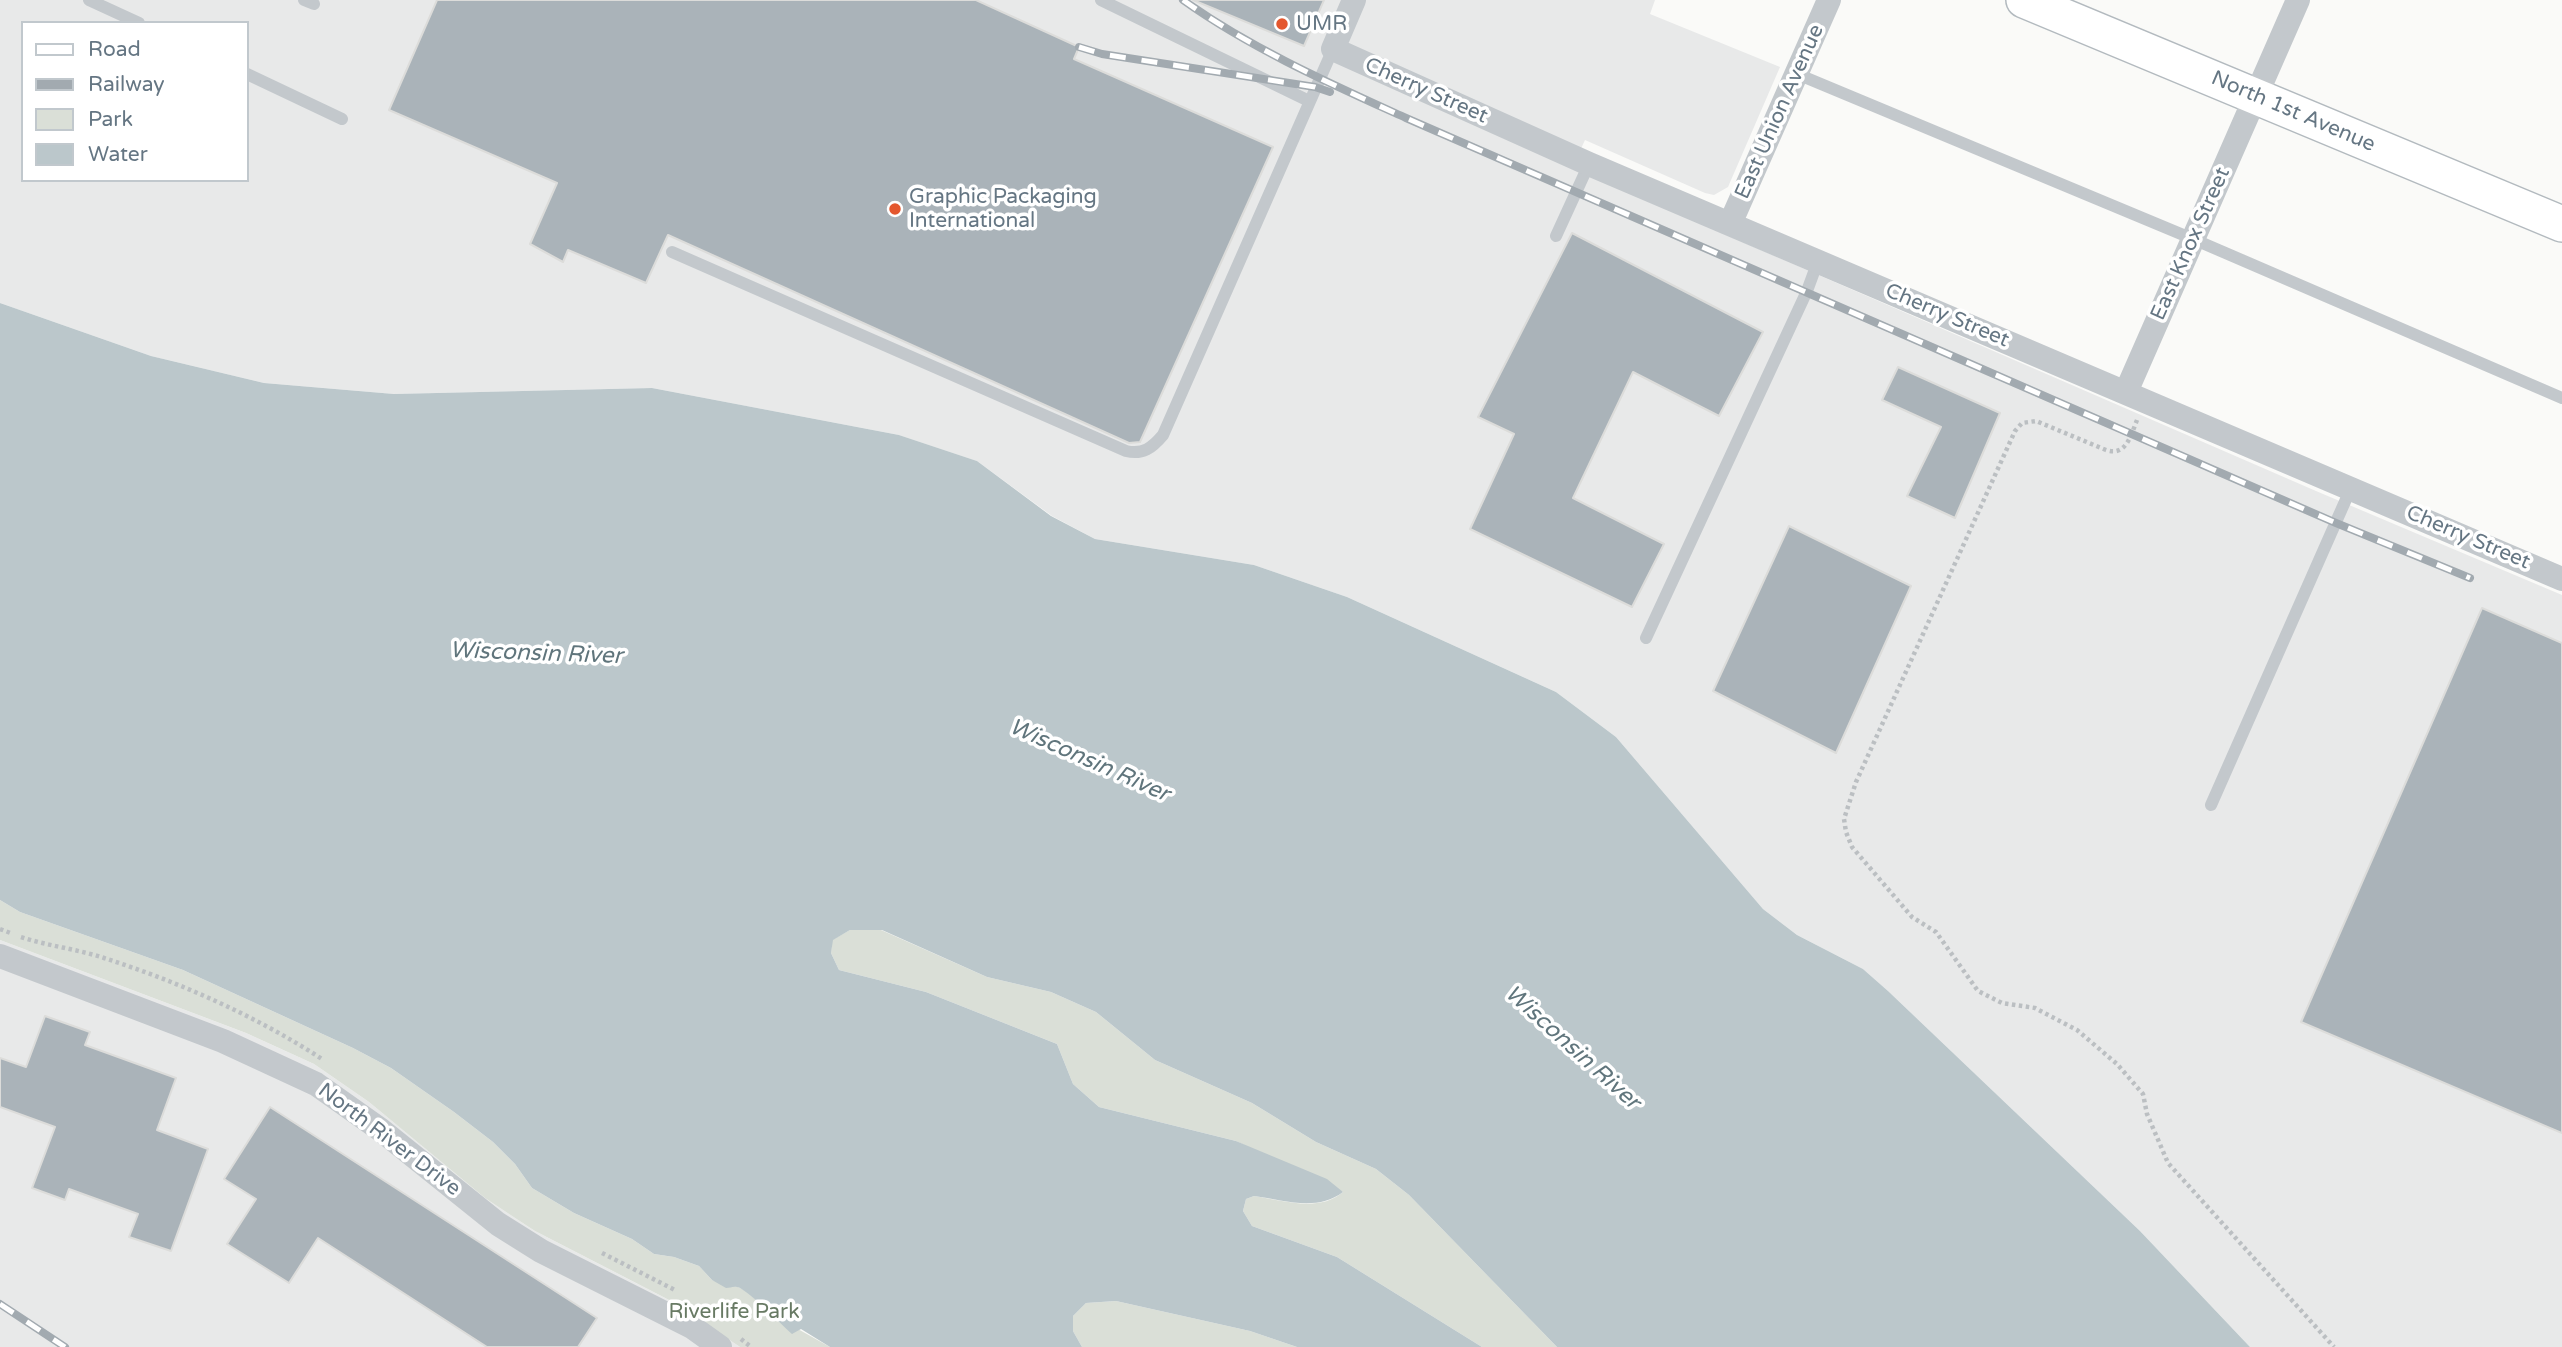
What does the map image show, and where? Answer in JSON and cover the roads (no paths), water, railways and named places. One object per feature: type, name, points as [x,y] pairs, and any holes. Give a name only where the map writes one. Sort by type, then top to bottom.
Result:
[{"type":"street","points":[[1333,49],[1354,0]]},
{"type":"street","name":"East Union Avenue","points":[[1730,224],[1829,0]]},
{"type":"street","name":"North 1st Avenue","points":[[2024,0],[2562,224]]},
{"type":"street","name":"East Knox Street","points":[[2136,396],[2193,239],[2298,0]]},
{"type":"street","name":"Cherry Street","points":[[1333,49],[1589,164],[2351,488],[2559,569]]},
{"type":"street","name":"North River Drive","points":[[0,956],[223,1041],[316,1084],[381,1130],[498,1224],[541,1251],[692,1327],[720,1347]]},
{"type":"lane","points":[[89,0],[135,21]]},
{"type":"lane","points":[[1101,0],[1308,102]]},
{"type":"lane","points":[[672,252],[1126,451],[1143,452],[1154,446],[1163,435],[1333,49]]},
{"type":"lane","points":[[248,74],[342,119]]},
{"type":"lane","points":[[1797,74],[2193,239],[2562,398]]},
{"type":"lane","points":[[1556,236],[1589,164]]},
{"type":"lane","points":[[1646,638],[1807,291],[1818,261]]},
{"type":"lane","points":[[2211,805],[2351,488]]},
{"type":"water","name":"Wisconsin River","points":[[0,303],[151,356],[264,383],[394,394],[652,388],[899,435],[977,461],[1051,516],[1095,539],[1254,565],[1347,597],[1556,692],[1616,737],[1763,909],[1797,935],[1863,969],[1888,991],[2140,1231],[2250,1347],[1557,1347],[1409,1195],[1376,1169],[1316,1142],[1252,1103],[1155,1060],[1096,1012],[1051,992],[987,977],[882,930],[850,930],[833,940],[831,953],[839,970],[926,992],[1057,1044],[1073,1084],[1099,1107],[1236,1141],[1327,1179],[1343,1192],[1322,1202],[1311,1203],[1254,1196],[1246,1199],[1243,1211],[1252,1226],[1337,1257],[1482,1347],[1297,1347],[1250,1331],[1116,1301],[1086,1303],[1073,1316],[1073,1331],[1082,1347],[830,1347],[801,1329],[792,1334],[742,1289],[726,1288],[712,1280],[699,1266],[674,1257],[654,1254],[632,1239],[574,1213],[532,1188],[515,1164],[493,1142],[391,1068],[183,970],[20,912],[0,900]]},
{"type":"railway","points":[[1183,0],[1264,50],[1406,118],[2336,523],[2470,578]]},
{"type":"railway","points":[[1079,47],[1102,54],[1315,87],[1330,92]]},
{"type":"railway","points":[[0,1304],[65,1347]]},
{"type":"place","name":"UMR","points":[[1282,24]]},
{"type":"place","name":"Graphic Packaging International","points":[[895,209]]},
{"type":"park label","name":"Riverlife Park","points":[[734,1312]]}]
